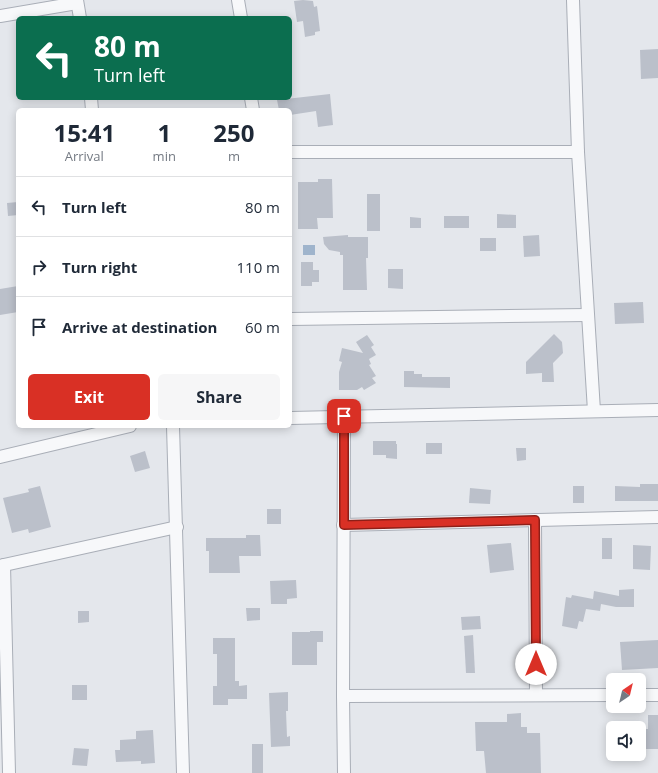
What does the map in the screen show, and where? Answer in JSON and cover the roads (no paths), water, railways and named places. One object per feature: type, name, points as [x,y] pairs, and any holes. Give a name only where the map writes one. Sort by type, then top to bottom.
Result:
[{"type":"street","points":[[238,0],[240,16]]},
{"type":"street","points":[[573,0],[578,152],[594,411]]},
{"type":"street","points":[[0,16],[77,1],[80,16]]},
{"type":"street","points":[[292,152],[578,152]]},
{"type":"street","points":[[292,319],[587,315]]},
{"type":"street","points":[[292,418],[658,410]]},
{"type":"street","points":[[344,416],[344,773]]},
{"type":"street","points":[[0,457],[122,428]]},
{"type":"street","points":[[173,428],[183,773]]},
{"type":"street","points":[[344,525],[658,517]]},
{"type":"street","points":[[535,520],[536,695]]},
{"type":"street","points":[[6,768],[2,566],[177,527]]},
{"type":"street","points":[[343,696],[606,695]]},
{"type":"street","points":[[646,695],[658,695]]},
{"type":"water","points":[[303,245],[315,245],[315,255],[303,255]]}]
